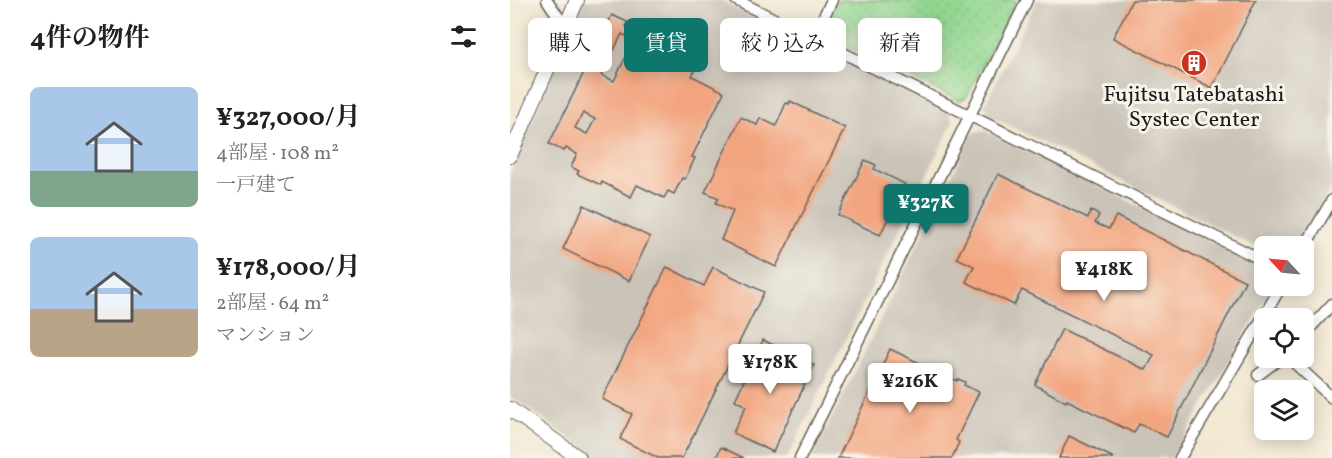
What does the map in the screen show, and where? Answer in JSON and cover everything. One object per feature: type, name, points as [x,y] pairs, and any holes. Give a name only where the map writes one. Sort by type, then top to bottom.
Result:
[{"type":"main road","points":[[570,18],[577,0]]},
{"type":"main road","points":[[510,156],[546,72]]},
{"type":"main road","points":[[510,409],[579,458]]},
{"type":"street","points":[[547,0],[559,18]]},
{"type":"street","points":[[736,0],[772,18]]},
{"type":"street","points":[[823,18],[832,0]]},
{"type":"street","points":[[800,458],[1027,0]]},
{"type":"street","points":[[846,54],[1254,256]]},
{"type":"street","points":[[1311,236],[1332,200]]},
{"type":"street","points":[[1314,324],[1332,304]]},
{"type":"street","points":[[1180,458],[1254,341]]},
{"type":"street","points":[[1258,375],[1267,368]]},
{"type":"street","points":[[1300,368],[1332,398]]},
{"type":"shaded area","points":[[583,0],[720,0],[757,18],[720,18],[720,72],[846,72],[846,62],[858,67],[858,72],[867,72],[949,112],[953,122],[787,458],[598,458],[510,396],[510,174],[553,72],[612,72],[612,18],[575,18]]},
{"type":"shaded area","points":[[1037,0],[1332,0],[1332,186],[1303,236],[1254,236],[1254,246],[990,116],[985,104]]},
{"type":"shaded area","points":[[985,130],[1254,263],[1254,296],[1268,296],[1260,308],[1254,308],[1254,319],[1172,458],[812,458],[973,133]]},
{"type":"green space","points":[[838,0],[1016,0],[967,97],[959,101],[899,72],[942,72],[942,18],[858,18],[858,52],[846,46],[846,18],[829,18]]},
{"type":"building","name":"Fujitsu Tatebatashi Systec Center","points":[[1132,0],[1256,0],[1212,88],[1113,38]]},
{"type":"building","points":[[612,15],[624,21],[624,35],[622,34],[612,54],[611,18]]},
{"type":"building","points":[[624,60],[624,72],[694,72],[692,76],[724,92],[692,157],[695,158],[685,179],[682,178],[674,194],[668,191],[664,198],[637,185],[631,197],[602,182],[601,185],[577,174],[579,171],[571,167],[577,154],[566,148],[564,151],[549,144],[584,72],[603,72],[601,75],[614,81]],"holes":[[[583,113],[595,119],[587,134],[575,128]]]},
{"type":"building","points":[[790,101],[845,128],[776,267],[721,240],[733,211],[716,203],[719,198],[705,192],[741,117],[757,125],[760,118],[776,126],[786,103],[789,104]]},
{"type":"building","points":[[865,160],[876,165],[874,169],[905,184],[880,235],[838,215]]},
{"type":"building","points":[[998,174],[1088,218],[1091,211],[1099,215],[1095,223],[1109,229],[1116,216],[1245,281],[1167,437],[1139,424],[1134,433],[1035,385],[1062,329],[1146,370],[1154,355],[1022,290],[1014,305],[966,282],[974,266],[957,258]]},
{"type":"building","points":[[584,205],[650,237],[629,281],[563,249]]},
{"type":"building","points":[[667,267],[704,286],[713,267],[764,292],[682,458],[658,458],[620,439],[632,414],[602,399]]},
{"type":"building","points":[[763,340],[814,365],[773,452],[733,433],[746,406],[735,400]]},
{"type":"building","points":[[890,349],[957,381],[958,379],[965,382],[964,385],[979,392],[956,440],[959,442],[952,458],[838,458]]},
{"type":"building","points":[[1069,436],[1114,458],[1059,458]]},
{"type":"building","points":[[721,447],[744,458],[716,458]]},
{"type":"place","name":"Fujitsu Tatebatashi Systec Center","points":[[1194,63]]}]
